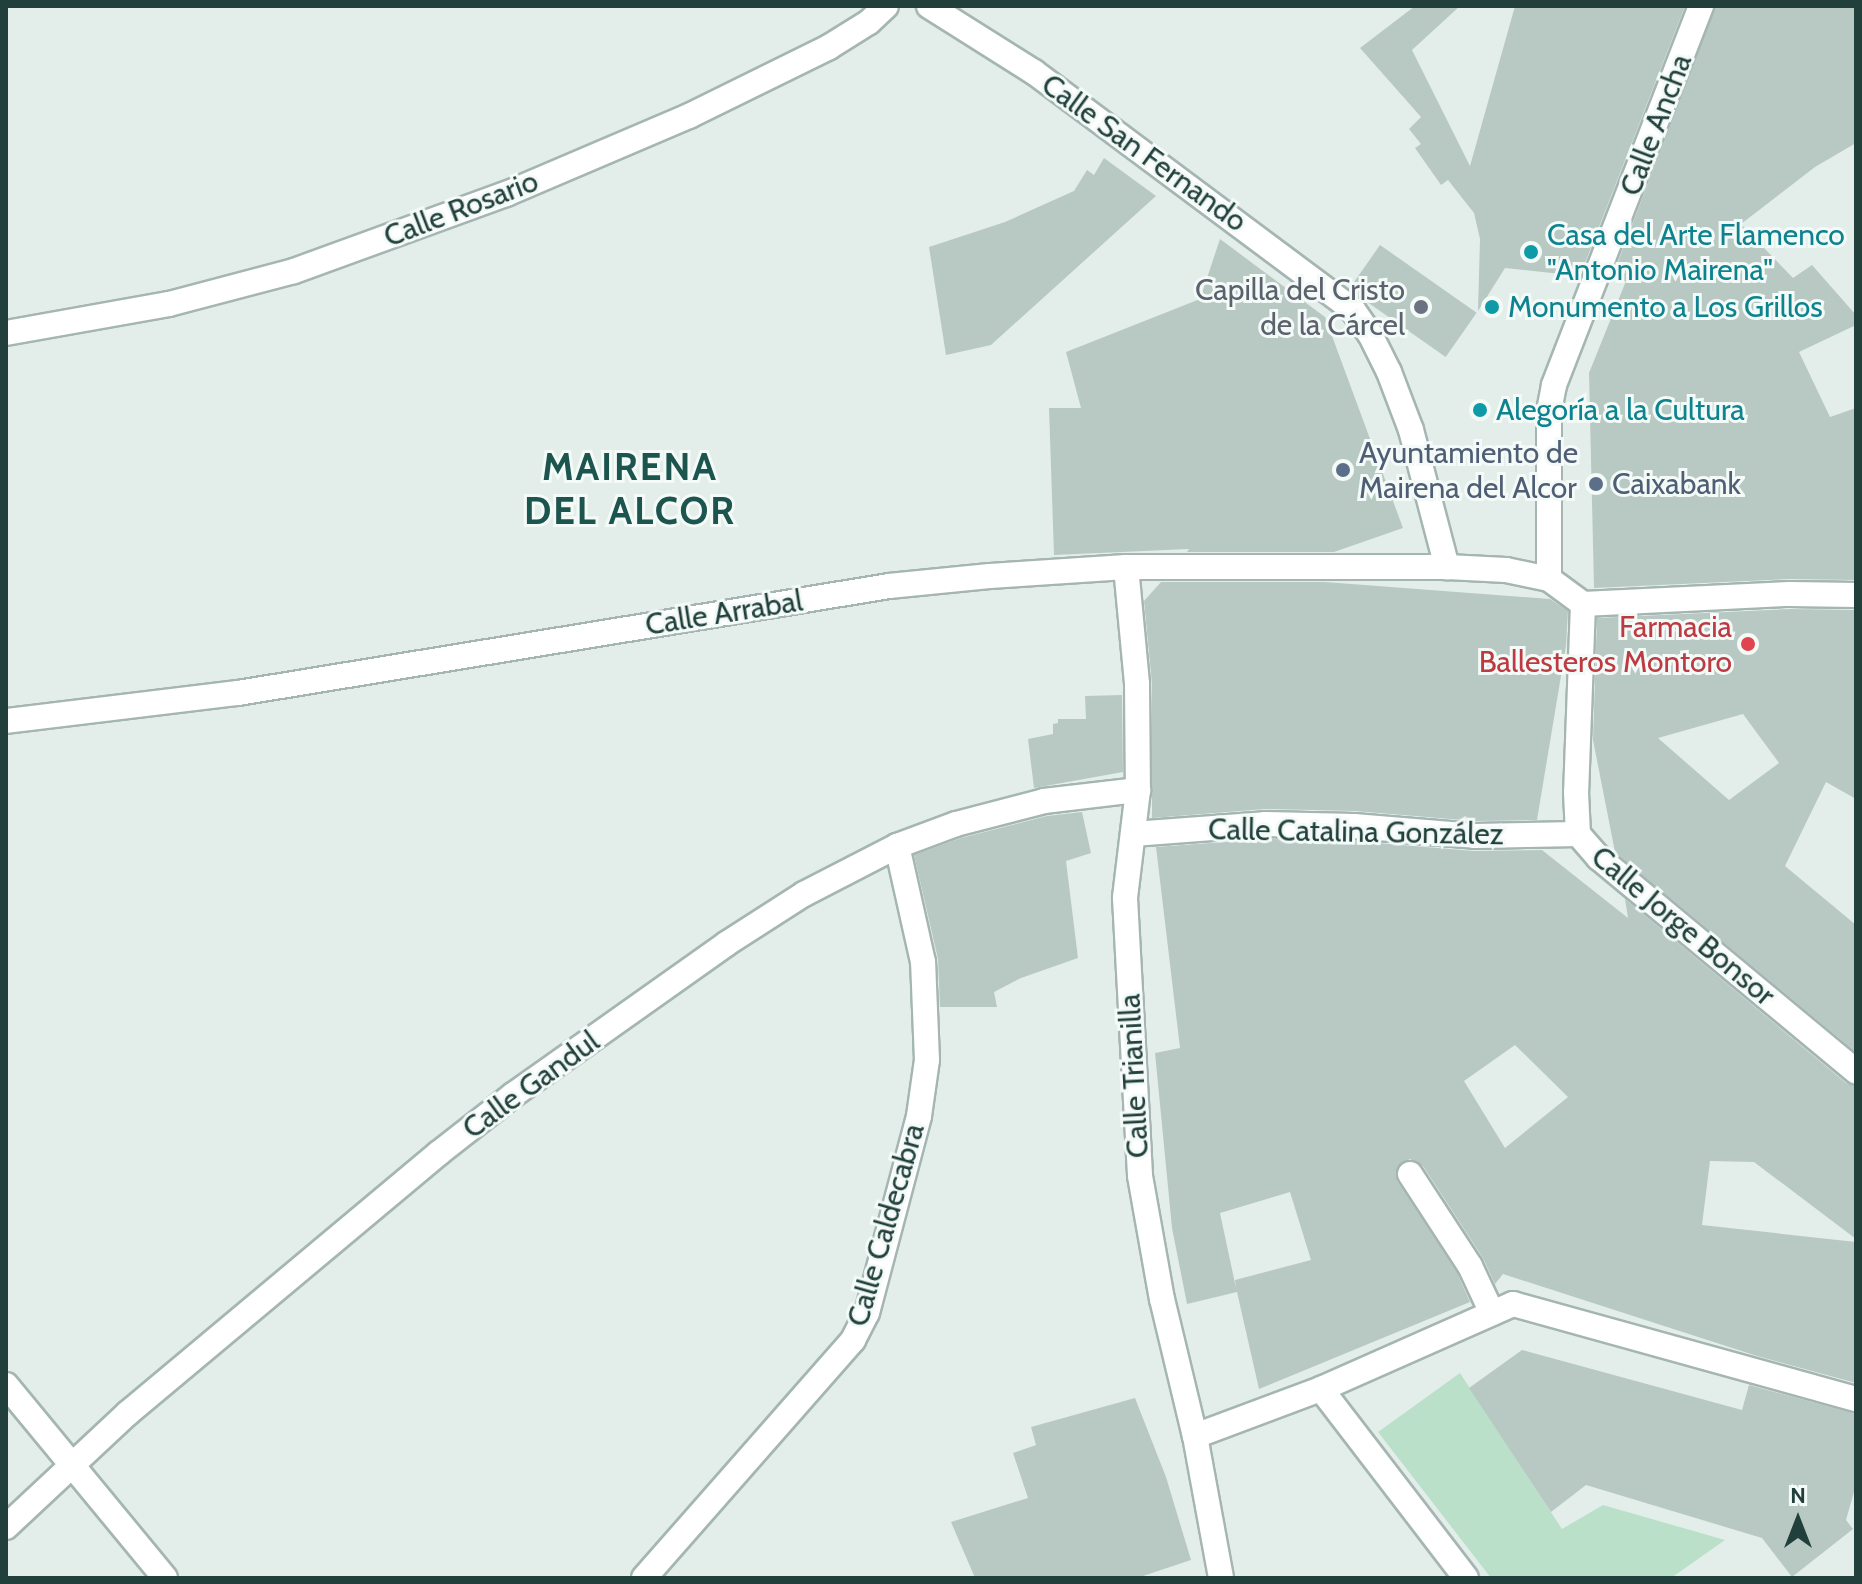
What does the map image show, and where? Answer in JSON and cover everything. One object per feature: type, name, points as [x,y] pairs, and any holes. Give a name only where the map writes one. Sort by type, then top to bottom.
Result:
[{"type":"street","name":"Calle Rosario","points":[[6,333],[169,304],[294,271],[506,194],[703,110],[829,47],[869,22],[886,6]]},
{"type":"street","name":"Calle San Fernando","points":[[929,6],[1034,72],[1353,310],[1370,334],[1389,372],[1411,430],[1447,567]]},
{"type":"street","name":"Calle Ancha","points":[[1549,579],[1549,411],[1554,385],[1594,289],[1701,6]]},
{"type":"street","name":"Calle Arrabal","points":[[6,721],[238,693],[889,586],[1126,567],[1447,567],[1506,570],[1549,579]]},
{"type":"street","name":"Calle Trianilla","points":[[1126,567],[1137,684],[1138,790],[1125,898],[1140,1176],[1162,1299],[1195,1436],[1221,1578]]},
{"type":"street","points":[[1549,579],[1583,604],[1790,594],[1856,595]]},
{"type":"street","name":"Calle Jorge Bonsor","points":[[1583,604],[1576,792],[1578,834],[1599,858],[1856,1071]]},
{"type":"street","name":"Calle Gandul","points":[[6,1527],[71,1463],[439,1153],[513,1095],[726,944],[804,894],[897,846],[956,824],[1044,801],[1138,790]]},
{"type":"street","name":"Calle Catalina González","points":[[1133,834],[1265,824],[1354,826],[1475,836],[1578,834]]},
{"type":"street","name":"Calle Caldecabra","points":[[644,1578],[853,1340],[867,1313],[919,1116],[927,1060],[923,962],[897,846]]},
{"type":"street","points":[[1410,1174],[1470,1266],[1492,1313]]},
{"type":"street","points":[[1195,1436],[1321,1389],[1513,1304],[1856,1399]]},
{"type":"street","points":[[6,1385],[165,1578]]},
{"type":"street","points":[[1321,1389],[1466,1578]]},
{"type":"green space","points":[[1460,1373],[1562,1529],[1603,1505],[1725,1540],[1671,1578],[1491,1578],[1378,1432]]},
{"type":"building","points":[[1415,6],[1460,6],[1412,50],[1470,166],[1515,6],[1685,6],[1580,276],[1505,268],[1478,311],[1480,239],[1474,213],[1448,180],[1441,185],[1415,148],[1421,144],[1409,129],[1421,117],[1360,48]]},
{"type":"building","points":[[1716,6],[1856,6],[1856,143],[1815,167],[1741,224],[1793,278],[1812,265],[1856,315],[1856,325],[1799,352],[1830,417],[1856,408],[1856,580],[1789,579],[1594,588],[1589,373],[1626,281],[1611,280]]},
{"type":"building","points":[[1104,158],[1156,196],[991,345],[946,355],[929,247],[1005,222],[1074,191],[1087,170],[1094,175]]},
{"type":"building","points":[[1220,239],[1325,317],[1403,528],[1334,552],[1187,552],[1189,549],[1054,555],[1049,408],[1081,408],[1066,352],[1200,299]]},
{"type":"building","name":"Capilla del Cristo de la Cárcel","points":[[1380,245],[1477,313],[1446,357],[1349,289]]},
{"type":"building","points":[[1161,582],[1325,582],[1550,599],[1568,611],[1566,646],[1537,820],[1475,821],[1355,811],[1265,809],[1152,818],[1152,684],[1144,601]]},
{"type":"building","points":[[1790,609],[1856,610],[1856,799],[1826,782],[1785,866],[1856,925],[1856,1052],[1615,852],[1593,740],[1597,618]],"holes":[[[1743,714],[1779,763],[1729,800],[1658,738]]]},
{"type":"building","points":[[1122,695],[1123,772],[1034,788],[1028,739],[1053,734],[1053,724],[1058,723],[1058,719],[1086,719],[1085,696]]},
{"type":"building","points":[[1082,812],[1091,853],[1066,861],[1078,958],[1021,978],[994,992],[997,1007],[940,1007],[938,959],[914,855],[961,838],[1047,816]]},
{"type":"building","points":[[1265,839],[1353,841],[1474,851],[1542,850],[1628,918],[1625,899],[1846,1083],[1856,1086],[1856,1239],[1754,1162],[1710,1161],[1702,1225],[1856,1242],[1856,1383],[1757,1356],[1503,1274],[1495,1284],[1483,1258],[1423,1166],[1410,1159],[1397,1167],[1397,1181],[1457,1273],[1470,1302],[1259,1389],[1237,1292],[1187,1304],[1172,1228],[1155,1053],[1180,1048],[1156,847]],"holes":[[[1515,1045],[1568,1097],[1505,1148],[1464,1081]],[[1290,1192],[1311,1260],[1235,1280],[1236,1288],[1220,1213]]]},
{"type":"building","points":[[1522,1350],[1742,1410],[1749,1385],[1856,1414],[1856,1485],[1846,1520],[1853,1529],[1792,1577],[1762,1538],[1586,1485],[1551,1512],[1469,1388]]},
{"type":"building","points":[[1135,1398],[1166,1477],[1191,1560],[1137,1578],[975,1578],[951,1522],[1028,1498],[1013,1453],[1036,1445],[1031,1427]]},
{"type":"place","name":"Casa del Arte Flamenco \"Antonio Mairena\"","points":[[1531,252]]},
{"type":"place","name":"Capilla del Cristo de la Cárcel","points":[[1421,307]]},
{"type":"place","name":"Monumento a Los Grillos","points":[[1492,307]]},
{"type":"place","name":"Alegoría a la Cultura","points":[[1480,410]]},
{"type":"place","name":"Ayuntamiento de Mairena del Alcor","points":[[1343,470]]},
{"type":"place","name":"Caixabank","points":[[1596,484]]},
{"type":"place","name":"Farmacia Ballesteros Montoro","points":[[1748,644]]},
{"type":"district","name":"MAIRENA DEL ALCOR","points":[[630,489]]}]
